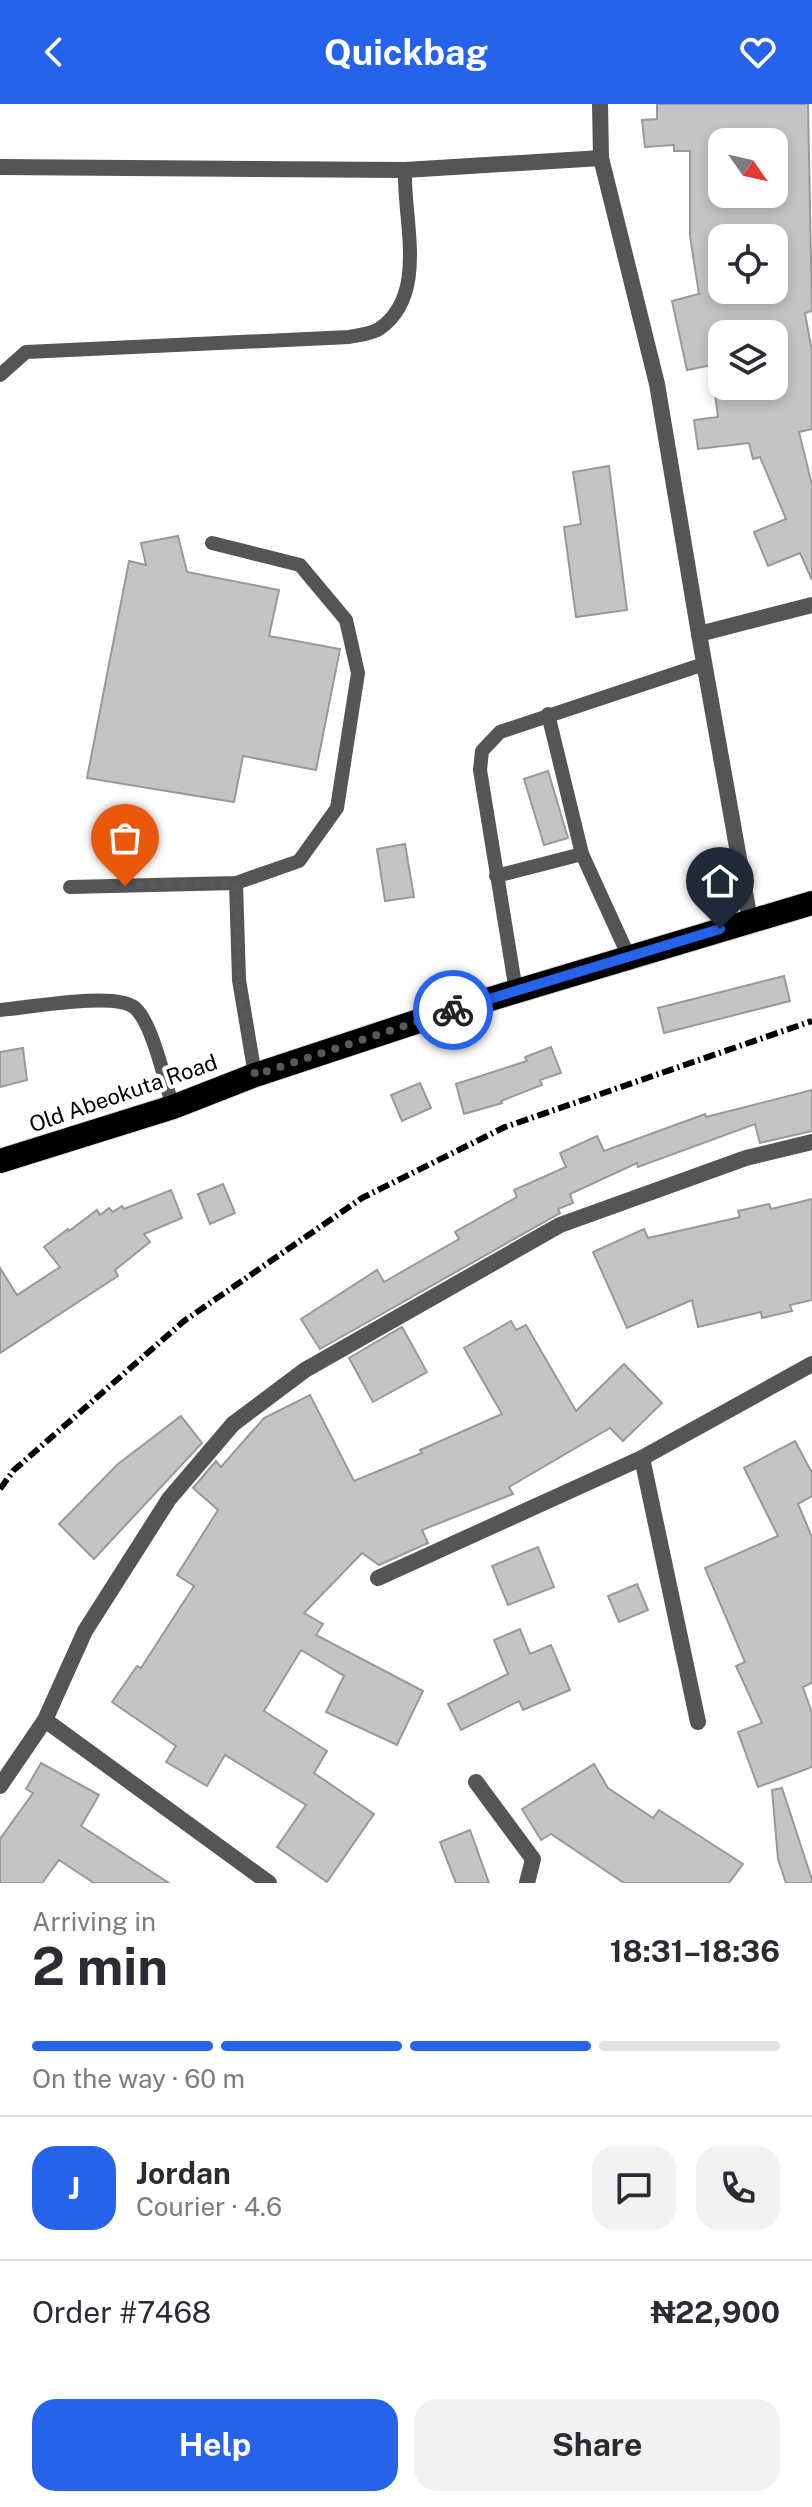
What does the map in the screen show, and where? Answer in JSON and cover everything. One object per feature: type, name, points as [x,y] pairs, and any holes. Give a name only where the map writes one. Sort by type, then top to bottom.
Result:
[{"type":"highway","name":"Old Abeokuta Road","points":[[0,1161],[173,1107],[255,1075],[516,991],[812,903]]},
{"type":"street","points":[[600,104],[601,158],[657,384],[750,920]]},
{"type":"street","points":[[0,167],[405,170],[601,158]]},
{"type":"street","points":[[699,634],[812,605]]},
{"type":"street","points":[[0,1786],[45,1720],[85,1631],[169,1499],[233,1424],[305,1370],[560,1225],[746,1158],[812,1142]]},
{"type":"street","points":[[378,1578],[642,1458],[812,1364]]},
{"type":"street","points":[[642,1458],[698,1722]]},
{"type":"street","points":[[45,1720],[269,1883]]},
{"type":"street","points":[[476,1782],[533,1859],[527,1883]]},
{"type":"lane","points":[[0,375],[26,352],[349,337],[377,330],[397,311],[410,285],[405,170]]},
{"type":"lane","points":[[70,887],[236,883],[299,861],[337,808],[358,673],[346,620],[300,565],[212,543]]},
{"type":"lane","points":[[516,991],[480,770],[482,751],[500,732],[704,664]]},
{"type":"lane","points":[[548,714],[582,854],[629,957]]},
{"type":"lane","points":[[496,876],[582,854]]},
{"type":"lane","points":[[236,883],[239,980],[255,1075]]},
{"type":"lane","points":[[0,1010],[100,1001],[122,1001],[134,1007],[144,1019],[173,1107]]},
{"type":"building","points":[[657,104],[808,104],[812,311],[805,313],[812,352],[812,429],[799,432],[812,485],[812,580],[800,553],[768,566],[754,532],[786,519],[760,457],[753,459],[749,443],[698,449],[694,420],[718,417],[716,400],[788,400],[788,320],[708,320],[708,366],[687,370],[672,301],[699,294],[690,236],[690,151],[674,151],[674,145],[645,147],[642,120],[657,119]]},
{"type":"building","points":[[609,466],[627,610],[576,617],[564,527],[581,524],[573,472]]},
{"type":"building","points":[[178,536],[187,572],[279,590],[269,636],[340,649],[316,770],[243,756],[234,802],[87,778],[129,561],[146,565],[141,543]]},
{"type":"building","points":[[548,771],[568,838],[544,845],[524,779]]},
{"type":"building","points":[[405,844],[414,897],[385,901],[377,849]]},
{"type":"building","points":[[784,976],[790,1001],[664,1033],[658,1008]]},
{"type":"building","points":[[551,1047],[561,1073],[540,1080],[542,1085],[502,1103],[464,1114],[456,1084],[527,1061],[525,1057]]},
{"type":"building","points":[[23,1048],[27,1080],[0,1087],[0,1052]]},
{"type":"building","points":[[420,1083],[431,1108],[402,1121],[391,1095]]},
{"type":"building","points":[[812,1090],[812,1131],[760,1143],[755,1124],[638,1167],[637,1163],[570,1194],[573,1203],[558,1209],[560,1213],[320,1349],[301,1319],[377,1270],[384,1282],[459,1239],[455,1232],[517,1197],[514,1190],[566,1167],[560,1153],[597,1136],[604,1151],[705,1114],[706,1117]]},
{"type":"building","points":[[223,1184],[235,1213],[210,1224],[198,1194]]},
{"type":"building","points":[[171,1190],[182,1218],[144,1234],[150,1242],[115,1270],[118,1276],[0,1353],[0,1268],[17,1295],[60,1267],[44,1247],[68,1229],[97,1210],[100,1215],[109,1208],[113,1212],[122,1206],[124,1209]]},
{"type":"building","points":[[812,1199],[812,1300],[790,1305],[792,1311],[762,1318],[761,1312],[698,1327],[692,1300],[627,1328],[593,1252],[644,1229],[648,1238],[740,1217],[738,1211],[769,1204],[771,1209]]},
{"type":"building","points":[[511,1321],[516,1330],[526,1325],[576,1411],[624,1364],[662,1403],[623,1441],[610,1428],[509,1487],[513,1494],[422,1530],[428,1543],[379,1565],[362,1553],[304,1613],[323,1624],[316,1635],[423,1691],[397,1745],[326,1712],[344,1676],[301,1650],[264,1711],[327,1751],[314,1773],[374,1814],[327,1882],[277,1847],[306,1805],[225,1755],[207,1786],[166,1762],[176,1746],[112,1702],[137,1666],[141,1668],[194,1586],[177,1575],[218,1510],[193,1488],[216,1461],[221,1467],[264,1418],[310,1395],[354,1481],[422,1453],[420,1450],[502,1414],[464,1348]]},
{"type":"building","points":[[402,1327],[427,1372],[373,1402],[349,1358]]},
{"type":"building","points":[[181,1416],[202,1443],[94,1559],[59,1524],[118,1464]]},
{"type":"building","points":[[795,1441],[812,1473],[812,1496],[798,1504],[812,1537],[812,1683],[803,1687],[812,1713],[812,1767],[758,1787],[738,1732],[762,1723],[736,1666],[745,1662],[705,1568],[778,1536],[744,1468]]},
{"type":"building","points":[[538,1547],[554,1587],[508,1605],[492,1566]]},
{"type":"building","points":[[637,1584],[648,1610],[619,1622],[608,1596]]},
{"type":"building","points":[[520,1629],[530,1654],[551,1645],[570,1690],[523,1710],[519,1701],[461,1730],[448,1704],[508,1674],[494,1640]]},
{"type":"building","points":[[41,1763],[99,1795],[81,1826],[169,1883],[94,1883],[59,1860],[42,1883],[0,1883],[0,1839],[33,1793],[26,1789]]},
{"type":"building","points":[[594,1764],[608,1788],[653,1818],[659,1810],[743,1864],[729,1883],[624,1883],[551,1834],[541,1840],[522,1809]]},
{"type":"building","points":[[782,1788],[812,1883],[786,1883],[778,1859],[772,1790]]},
{"type":"building","points":[[470,1830],[489,1883],[456,1883],[440,1842]]},
{"type":"railway","points":[[0,1489],[14,1470],[184,1321],[362,1198],[505,1127],[812,1021]]},
{"type":"way so far","points":[[125,886],[236,883],[239,980],[255,1075],[453,1010]]},
{"type":"route","points":[[453,1010],[720,929]]}]
